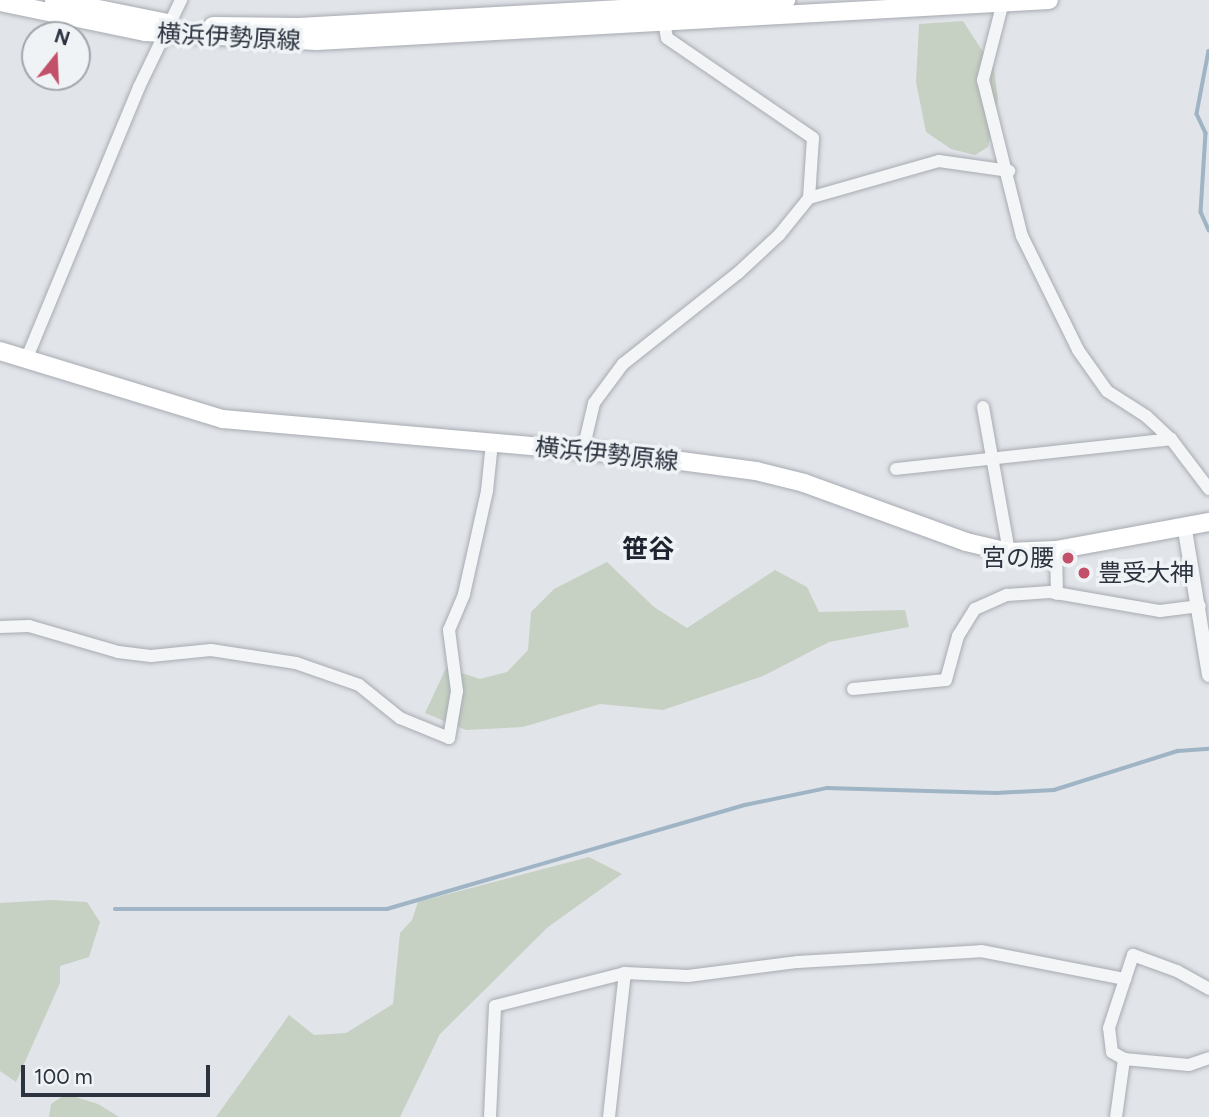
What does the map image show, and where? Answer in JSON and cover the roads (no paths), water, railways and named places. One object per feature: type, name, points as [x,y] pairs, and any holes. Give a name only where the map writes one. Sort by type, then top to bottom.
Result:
[{"type":"main road","name":"横浜伊勢原線","points":[[54,0],[168,29],[317,41],[1049,0]]},
{"type":"main road","name":"横浜伊勢原線","points":[[0,2],[106,27],[168,29],[299,27],[684,3],[786,0]]},
{"type":"main road","name":"横浜伊勢原線","points":[[0,351],[223,419],[583,450],[757,471],[804,483],[966,542],[1009,551],[1056,550],[1185,530],[1209,522]]},
{"type":"street","points":[[26,360],[139,87],[181,0]]},
{"type":"street","points":[[1003,2],[983,80],[1009,171],[1022,236],[1078,350],[1107,391],[1146,415],[1171,439],[1209,489]]},
{"type":"street","points":[[664,22],[667,38],[813,138],[809,198]]},
{"type":"street","points":[[583,450],[594,403],[623,364],[738,273],[779,235],[809,198],[939,161],[1009,171]]},
{"type":"street","points":[[983,407],[989,461],[1009,551]]},
{"type":"street","points":[[896,469],[989,461],[1171,439]]},
{"type":"street","points":[[0,627],[29,626],[118,652],[151,656],[212,650],[296,663],[359,685],[400,718],[449,738],[457,691],[449,630],[464,594],[487,491],[492,443]]},
{"type":"street","points":[[1185,530],[1200,606],[1209,675]]},
{"type":"street","points":[[1056,550],[1057,594]]},
{"type":"street","points":[[853,689],[946,680],[958,636],[975,609],[1007,595],[1057,594],[1160,611],[1200,606]]},
{"type":"street","points":[[490,1117],[495,1006],[625,973],[688,976],[798,962],[981,951],[1125,979]]},
{"type":"street","points":[[1209,989],[1177,971],[1133,955],[1109,1028],[1112,1052],[1124,1059],[1189,1065],[1209,1058]]},
{"type":"street","points":[[608,1117],[625,973]]},
{"type":"street","points":[[1116,1117],[1124,1059]]},
{"type":"waterway","points":[[1209,51],[1197,114],[1206,133],[1201,212],[1209,230]]},
{"type":"waterway","points":[[115,909],[387,909],[745,805],[827,788],[996,793],[1054,790],[1178,751],[1209,749]]},
{"type":"place","name":"宮の腰","points":[[1068,558]]},
{"type":"place","name":"豊受大神","points":[[1084,573]]},
{"type":"district","name":"笹谷","points":[[648,550]]}]
